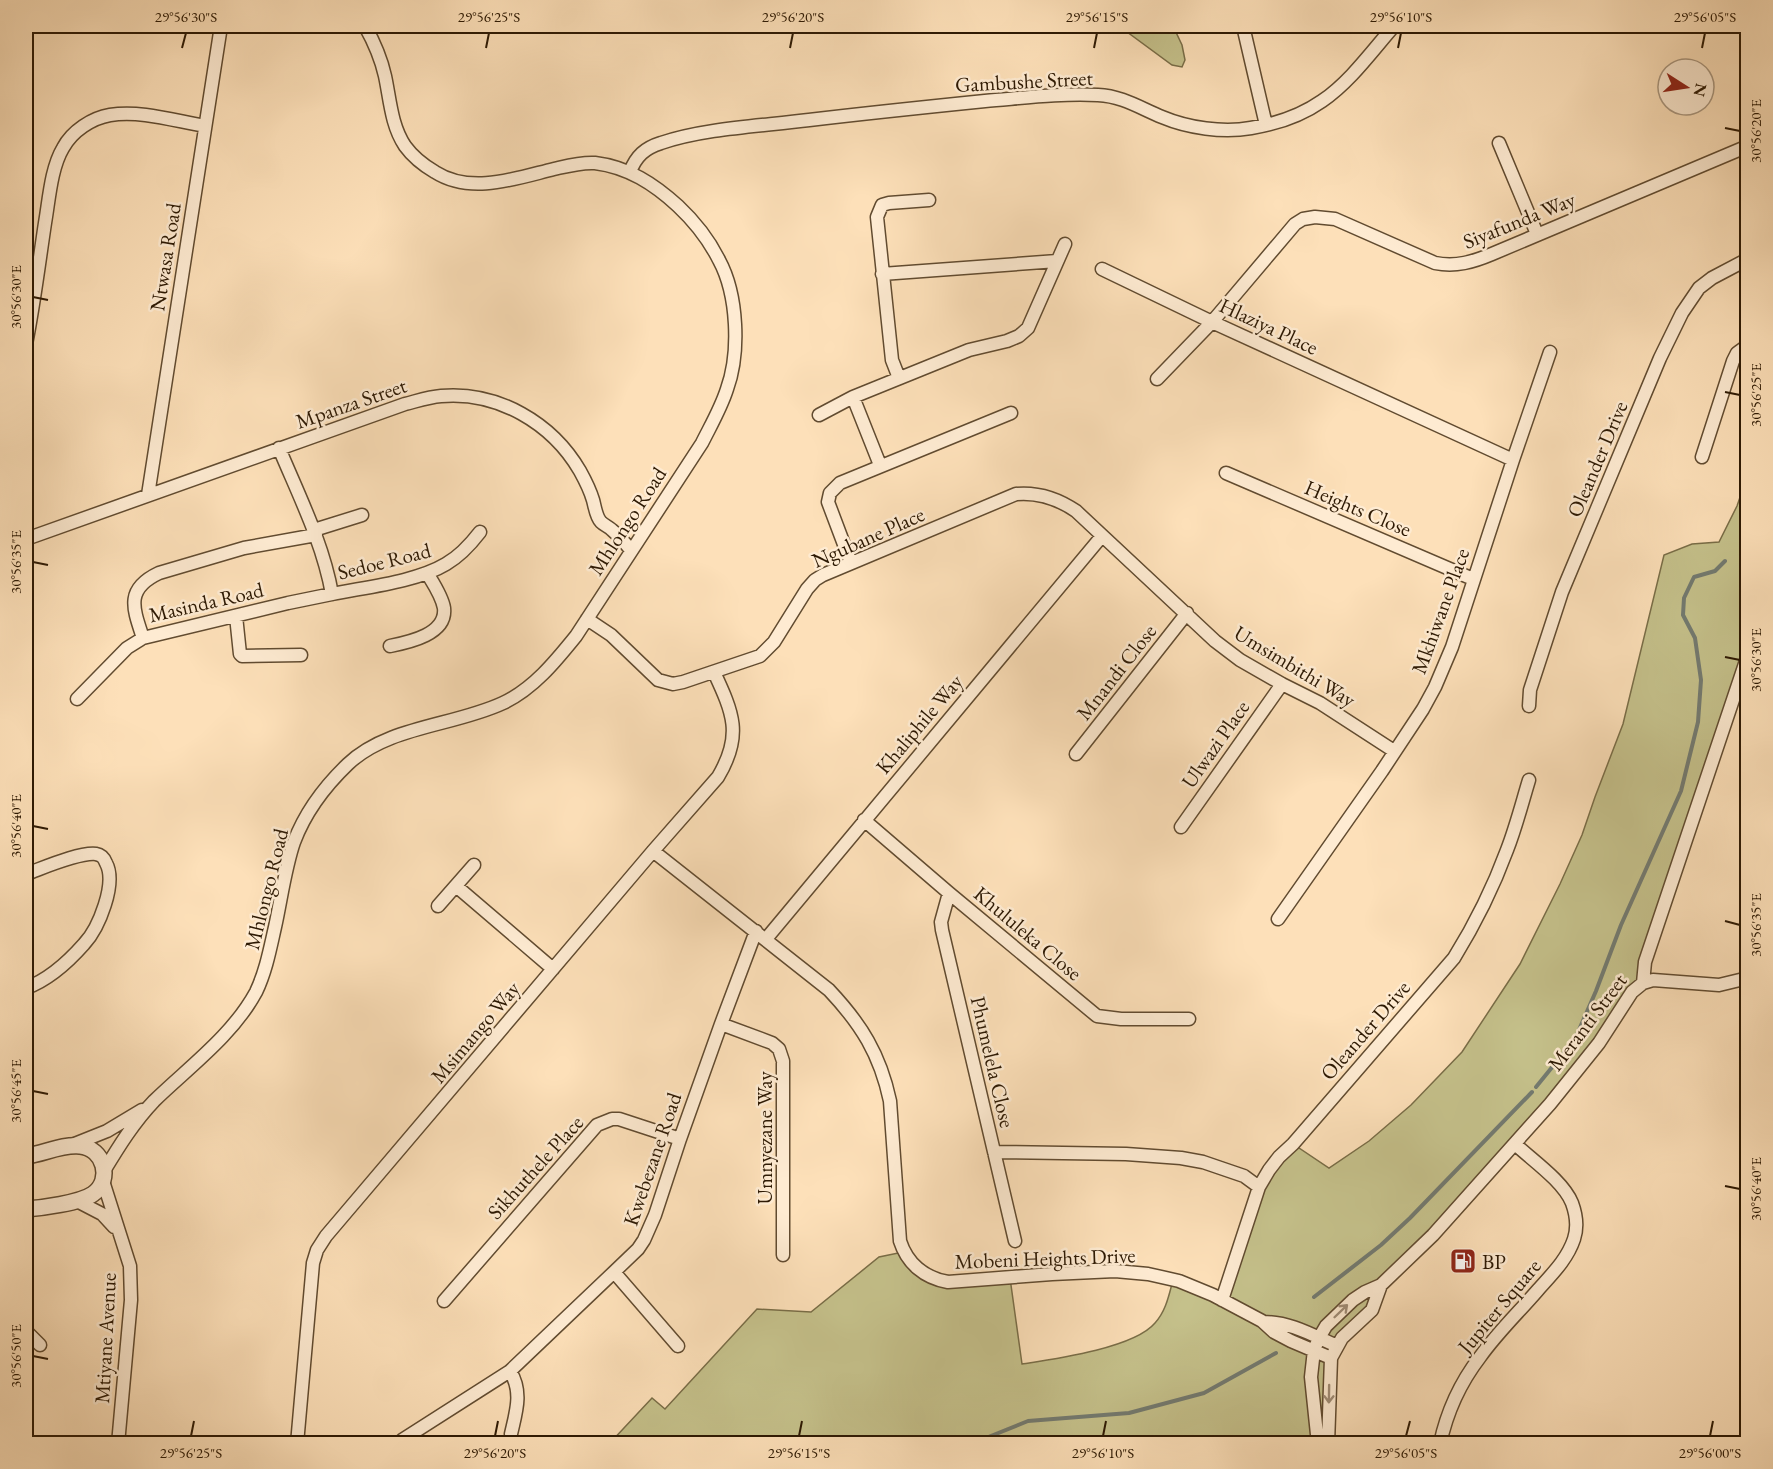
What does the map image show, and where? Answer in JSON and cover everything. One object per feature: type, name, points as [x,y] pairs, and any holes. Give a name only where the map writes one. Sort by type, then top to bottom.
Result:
[{"type":"street","name":"Ntwasa Road","points":[[148,495],[220,26]]},
{"type":"street","name":"Mhlongo Road","points":[[104,1176],[128,1132],[153,1103],[217,1042],[246,1008],[257,990],[266,968],[294,844],[304,820],[329,784],[359,754],[378,743],[501,704],[514,698],[532,684],[576,636],[702,443],[728,388],[735,342],[733,309],[727,281],[720,261],[687,214],[650,183],[630,172],[610,165],[591,163],[572,165],[488,183],[462,183],[438,175],[418,162],[404,145],[396,129],[379,54],[365,26]]},
{"type":"street","points":[[1243,26],[1266,125]]},
{"type":"street","name":"Gambushe Street","points":[[630,172],[634,161],[645,150],[660,143],[691,135],[837,117],[1052,95],[1100,95],[1128,101],[1175,122],[1228,130],[1249,129],[1295,116],[1322,101],[1341,85],[1394,26]]},
{"type":"street","points":[[26,344],[49,200],[57,161],[64,146],[85,125],[98,118],[111,115],[146,116],[205,126]]},
{"type":"street","points":[[1499,143],[1537,234]]},
{"type":"street","name":"Siyafunda Way","points":[[1157,379],[1212,322],[1287,231],[1303,219],[1324,216],[1335,219],[1435,263],[1447,266],[1462,264],[1476,261],[1748,146]]},
{"type":"street","points":[[899,378],[892,360],[877,217],[882,205],[890,202],[929,200]]},
{"type":"street","points":[[819,415],[853,397],[969,350],[1019,336],[1028,327],[1065,244]]},
{"type":"street","name":"Oleander Drive","points":[[1528,706],[1530,690],[1562,592],[1659,358],[1690,298],[1712,278],[1748,259]]},
{"type":"street","points":[[882,274],[1057,261]]},
{"type":"street","name":"Hlaziya Place","points":[[1102,269],[1513,460]]},
{"type":"street","points":[[1702,457],[1732,361],[1737,353],[1748,345]]},
{"type":"street","name":"Mkhiwane Place","points":[[1278,919],[1423,709],[1439,679],[1452,647],[1550,352]]},
{"type":"street","name":"Mpanza Street","points":[[26,539],[279,448],[425,399],[460,396],[487,400],[519,412],[552,435],[566,450],[580,471],[600,522],[611,529],[631,550]]},
{"type":"street","points":[[853,397],[880,465]]},
{"type":"street","points":[[851,563],[828,502],[833,488],[880,465],[1011,413]]},
{"type":"street","name":"Sedoe Road","points":[[279,448],[315,533],[332,594],[427,573],[445,565],[460,554],[480,532]]},
{"type":"street","name":"Heights Close","points":[[1227,473],[1473,579]]},
{"type":"street","name":"Ngubane Place","points":[[587,619],[611,635],[658,680],[673,684],[760,656],[774,642],[815,580],[1016,494],[1027,493],[1061,501],[1076,511],[1102,536]]},
{"type":"street","points":[[143,638],[135,614],[134,601],[141,584],[146,579],[244,548],[315,533],[362,515]]},
{"type":"street","name":"Umsimbithi Way","points":[[1102,536],[1215,641],[1240,660],[1320,702],[1394,751]]},
{"type":"street","name":"Khaliphile Way","points":[[761,935],[864,820],[1102,536]]},
{"type":"street","points":[[390,646],[422,637],[434,631],[441,623],[444,605],[427,573]]},
{"type":"street","name":"Masinda Road","points":[[77,699],[127,648],[143,638],[332,594]]},
{"type":"street","name":"Mnandi Close","points":[[1076,754],[1187,613]]},
{"type":"street","points":[[236,616],[242,656],[301,655]]},
{"type":"street","name":"Meranti Street","points":[[1314,1350],[1326,1326],[1353,1300],[1381,1285],[1433,1235],[1515,1144],[1599,1043],[1632,992],[1643,983],[1645,963],[1748,655]]},
{"type":"street","name":"Msimango Way","points":[[297,1443],[313,1263],[317,1250],[326,1236],[718,777],[726,764],[734,736],[729,705],[714,672]]},
{"type":"street","name":"Ulwazi Place","points":[[1181,827],[1282,684]]},
{"type":"street","name":"Oleander Drive","points":[[1222,1300],[1259,1188],[1269,1170],[1454,958],[1470,933],[1503,861],[1529,780]]},
{"type":"street","name":"Khululeka Close","points":[[864,820],[1097,1016],[1121,1019],[1189,1019]]},
{"type":"street","points":[[653,851],[761,935]]},
{"type":"street","points":[[26,874],[82,855],[96,854],[104,858],[110,877],[105,904],[97,925],[86,943],[61,966],[39,982],[26,988]]},
{"type":"street","points":[[438,906],[474,865]]},
{"type":"street","points":[[456,886],[553,969]]},
{"type":"street","name":"Phumelela Close","points":[[949,893],[941,922],[942,930],[1015,1241]]},
{"type":"street","name":"Kwebezane Road","points":[[402,1440],[510,1371],[638,1249],[650,1231],[721,1024],[761,935]]},
{"type":"street","name":"Mobeni Heights Drive","points":[[761,935],[829,990],[851,1013],[878,1059],[890,1101],[900,1241],[903,1252],[914,1266],[926,1275],[948,1282],[1115,1270],[1137,1272],[1179,1281],[1222,1300],[1263,1322],[1274,1332],[1331,1358]]},
{"type":"street","points":[[1643,983],[1653,980],[1719,985],[1748,978]]},
{"type":"street","name":"Umnyezane Way","points":[[721,1024],[772,1043],[779,1049],[783,1061],[783,1255]]},
{"type":"street","name":"Mhlongo Road","points":[[71,1146],[119,1125],[153,1103]]},
{"type":"street","name":"Sikhuthele Place","points":[[444,1300],[597,1125],[612,1119],[619,1119],[680,1139]]},
{"type":"street","name":"Jupiter Square","points":[[1440,1443],[1449,1410],[1479,1357],[1557,1268],[1569,1252],[1575,1237],[1576,1224],[1571,1200],[1561,1186],[1515,1144]]},
{"type":"street","points":[[26,1156],[71,1146],[83,1146],[93,1150],[99,1156],[103,1163],[104,1176],[95,1193],[77,1201],[26,1209]]},
{"type":"street","points":[[994,1152],[1144,1155],[1203,1162],[1245,1176],[1259,1188]]},
{"type":"street","name":"Mtiyane Avenue","points":[[104,1176],[130,1266],[131,1300],[118,1443]]},
{"type":"street","name":"Mtiyane Avenue","points":[[77,1201],[102,1214],[120,1235]]},
{"type":"street","points":[[26,1220],[43,1207]]},
{"type":"street","points":[[614,1272],[678,1346]]},
{"type":"street","name":"Meranti Street","points":[[1337,1346],[1348,1332],[1372,1310],[1381,1285]]},
{"type":"street","name":"Mobeni Heights Drive","points":[[1263,1322],[1278,1322],[1337,1346]]},
{"type":"street","points":[[26,1331],[40,1345]]},
{"type":"street","points":[[1328,1443],[1331,1358],[1337,1346]]},
{"type":"street","points":[[1314,1350],[1311,1377],[1318,1443]]},
{"type":"street","points":[[510,1371],[518,1390],[518,1404],[511,1434]]},
{"type":"shaded area","points":[[1119,26],[1173,26],[1182,45],[1185,60],[1182,67],[1172,65]]},
{"type":"shaded area","points":[[1747,477],[1747,656],[1644,972],[1599,1043],[1381,1286],[1376,1302],[1337,1347],[1328,1443],[609,1444],[652,1398],[665,1409],[757,1309],[811,1312],[879,1257],[903,1252],[938,1280],[1010,1278],[1022,1364],[1093,1351],[1112,1346],[1145,1332],[1162,1313],[1173,1280],[1222,1300],[1260,1188],[1293,1144],[1329,1168],[1369,1141],[1411,1105],[1462,1052],[1520,964],[1582,835],[1623,724],[1664,555],[1692,544],[1719,542],[1737,506]]},
{"type":"waterway","points":[[1745,525],[1748,518]]},
{"type":"waterway","points":[[1536,1087],[1575,1039],[1621,925],[1681,791],[1698,722],[1701,680],[1695,638],[1683,615],[1684,598],[1694,577],[1715,571],[1725,561]]},
{"type":"waterway","points":[[1314,1297],[1381,1245],[1410,1218],[1532,1092]]},
{"type":"waterway","points":[[971,1444],[1028,1421],[1129,1413],[1204,1393],[1276,1353]]},
{"type":"place","name":"BP","points":[[1463,1261]]}]
